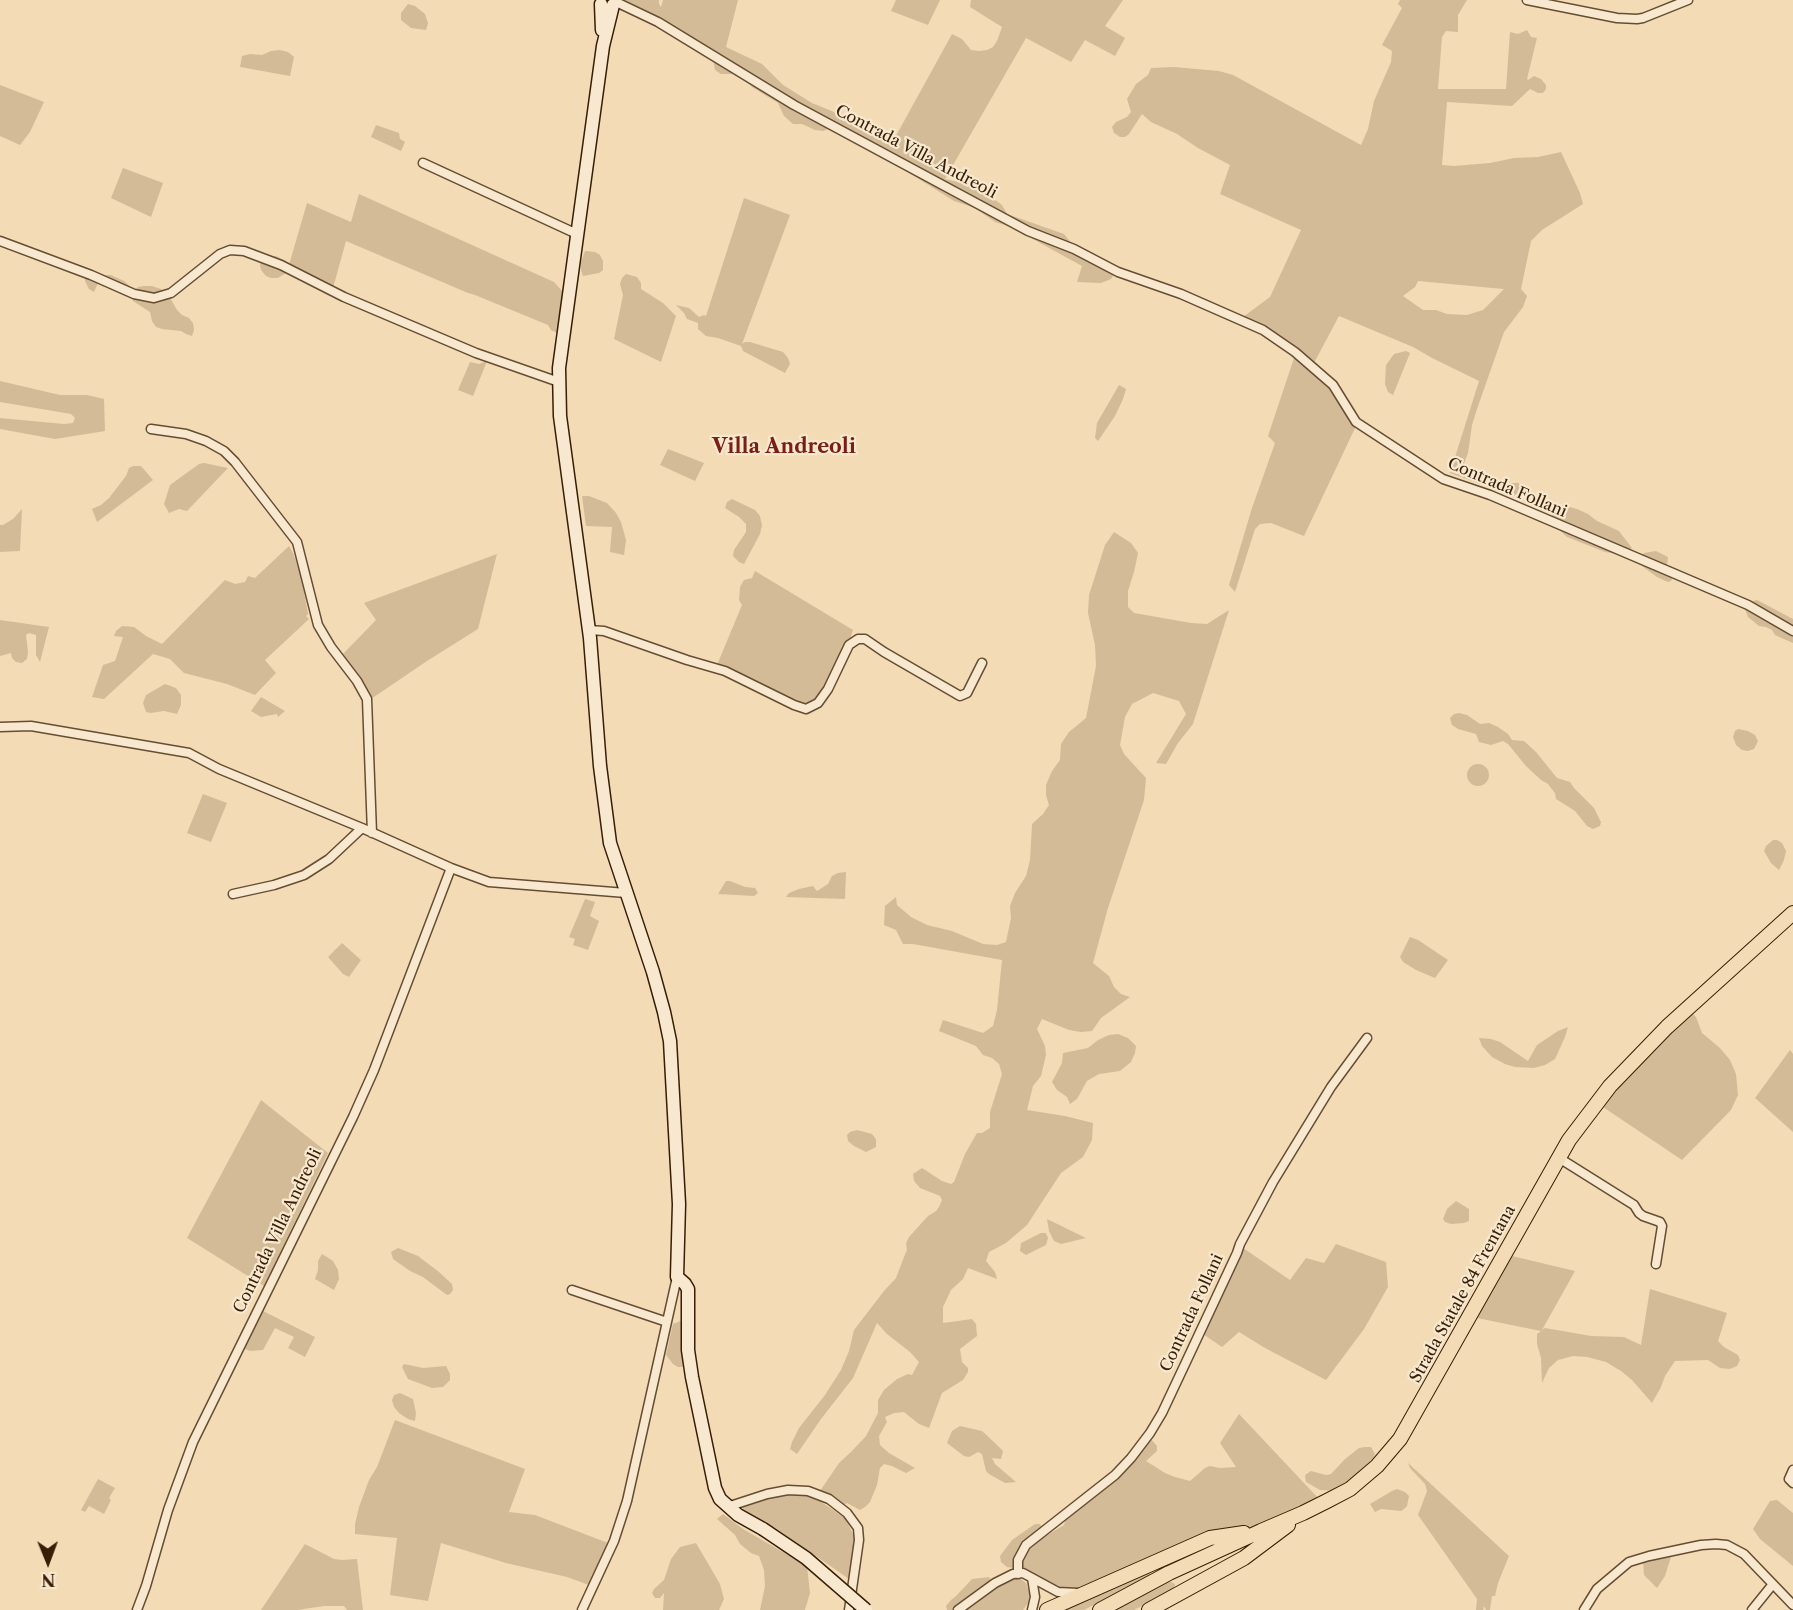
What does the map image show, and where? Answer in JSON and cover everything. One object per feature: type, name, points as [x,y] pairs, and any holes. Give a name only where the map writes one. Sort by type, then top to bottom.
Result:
[{"type":"main road","name":"Contrada Villa Andreoli","points":[[609,2],[559,368],[560,416],[589,630],[600,766],[610,843],[653,972],[669,1041],[679,1204],[677,1277]]},
{"type":"main road","name":"Strada Statale 84 Frentana","points":[[1100,1610],[1169,1573],[1303,1514],[1350,1489],[1377,1466],[1400,1439],[1569,1140],[1610,1086],[1667,1027],[1793,913]]},
{"type":"main road","points":[[677,1277],[688,1288],[688,1350],[692,1377],[715,1488],[720,1499],[727,1507],[806,1558],[866,1610]]},
{"type":"main road","points":[[1149,1610],[1244,1558],[1303,1514]]},
{"type":"main road","points":[[1047,1610],[1210,1538],[1261,1531]]},
{"type":"street","points":[[1527,0],[1617,18],[1637,19],[1688,0]]},
{"type":"street","name":"Contrada Villa Andreoli","points":[[609,2],[658,22],[794,105],[1028,231],[1074,249],[1118,272],[1181,294],[1212,308]]},
{"type":"street","points":[[423,163],[577,234]]},
{"type":"street","points":[[0,241],[91,275],[134,294],[154,298],[171,293],[220,254],[230,250],[244,251],[281,265],[344,297],[476,353],[559,382]]},
{"type":"street","name":"Contrada Follani","points":[[1212,308],[1263,330],[1295,352],[1333,385],[1356,422],[1443,479],[1490,495],[1748,605],[1793,631]]},
{"type":"street","points":[[151,429],[186,434],[224,451],[297,542],[318,625],[368,699],[372,833]]},
{"type":"street","points":[[589,630],[604,631],[725,671],[794,705],[807,709],[818,703],[849,645],[858,639],[865,639],[960,696],[967,693],[982,663]]},
{"type":"street","points":[[0,728],[31,726],[189,753],[219,769],[489,882],[626,893]]},
{"type":"street","points":[[233,894],[304,875],[328,859],[362,828]]},
{"type":"street","name":"Contrada Villa Andreoli","points":[[137,1610],[168,1510],[193,1442],[353,1117],[374,1070],[451,868]]},
{"type":"street","name":"Contrada Follani","points":[[1018,1574],[1018,1560],[1026,1545],[1115,1475],[1150,1432],[1162,1413],[1240,1244],[1273,1182],[1331,1087],[1367,1038]]},
{"type":"street","points":[[1558,1158],[1634,1205],[1639,1214],[1660,1222],[1662,1227],[1656,1264]]},
{"type":"street","points":[[582,1610],[614,1541],[627,1501],[677,1277]]},
{"type":"street","points":[[572,1290],[667,1322]]},
{"type":"street","points":[[1793,1470],[1789,1479],[1793,1483]]},
{"type":"street","points":[[727,1507],[788,1490],[808,1491],[829,1499],[846,1513],[858,1528],[859,1540],[849,1610]]},
{"type":"street","points":[[1584,1610],[1597,1589],[1629,1562],[1701,1545],[1727,1545],[1744,1554],[1793,1605]]},
{"type":"street","points":[[958,1610],[994,1583],[1023,1573],[1058,1592],[1088,1592]]},
{"type":"street","points":[[1032,1578],[1035,1598],[1032,1610]]},
{"type":"street","points":[[1752,1610],[1773,1584]]},
{"type":"shaded area","points":[[621,0],[659,0],[661,7],[663,0],[738,0],[726,47],[762,64],[783,85],[812,103],[856,121],[892,143],[952,34],[962,39],[971,50],[987,50],[997,41],[1002,27],[970,7],[971,0],[1123,0],[1105,26],[1125,38],[1115,56],[1085,40],[1071,62],[1026,38],[945,179],[966,184],[987,194],[1002,205],[1007,214],[1064,234],[1084,259],[1115,273],[1111,279],[1101,283],[1077,282],[1082,266],[1011,227],[995,222],[975,208],[954,201],[866,146],[828,129],[815,130],[802,124],[793,124],[784,116],[778,103],[752,87],[744,78],[737,74],[721,74],[715,70],[713,58],[651,23],[618,9]]},
{"type":"shaded area","points":[[896,0],[940,0],[928,25],[891,11]]},
{"type":"shaded area","points":[[1400,0],[1467,0],[1458,15],[1458,32],[1446,31],[1442,37],[1438,89],[1506,89],[1510,32],[1518,34],[1527,30],[1531,37],[1537,38],[1527,79],[1534,76],[1541,79],[1546,89],[1543,93],[1538,93],[1530,89],[1512,106],[1447,102],[1442,165],[1490,163],[1561,152],[1583,204],[1542,230],[1531,241],[1521,289],[1527,296],[1523,307],[1504,332],[1472,425],[1468,453],[1461,472],[1496,485],[1518,483],[1528,489],[1530,493],[1527,497],[1517,497],[1450,473],[1479,381],[1413,347],[1339,316],[1314,363],[1290,342],[1243,317],[1270,297],[1301,230],[1220,194],[1230,165],[1177,134],[1151,122],[1142,114],[1125,137],[1114,133],[1112,127],[1131,112],[1127,99],[1136,84],[1148,75],[1151,68],[1174,67],[1219,71],[1233,75],[1361,145],[1368,129],[1374,101],[1391,62],[1392,51],[1382,45],[1402,8],[1398,4]],"holes":[[[1418,281],[1504,289],[1483,310],[1467,315],[1447,314],[1436,310],[1423,310],[1403,296],[1415,287]]]},
{"type":"shaded area","points":[[408,4],[415,6],[425,14],[428,23],[426,30],[411,28],[401,20],[401,13]]},
{"type":"shaded area","points":[[280,50],[294,57],[290,76],[240,67],[242,56],[262,55]]},
{"type":"shaded area","points":[[0,85],[44,102],[30,132],[20,145],[0,136]]},
{"type":"shaded area","points":[[376,125],[399,133],[400,139],[405,142],[401,151],[371,137]]},
{"type":"shaded area","points":[[123,168],[163,183],[151,217],[111,198]]},
{"type":"shaded area","points":[[359,194],[554,282],[563,292],[557,333],[548,325],[346,241],[333,288],[289,271],[278,278],[271,278],[261,270],[262,258],[276,256],[289,265],[307,203],[351,222]]},
{"type":"shaded area","points":[[744,198],[790,215],[742,344],[750,342],[783,352],[790,364],[785,373],[743,351],[741,346],[706,336],[698,329],[698,323],[687,319],[676,305],[689,308],[699,317],[706,316]]},
{"type":"shaded area","points":[[585,251],[600,255],[603,270],[583,276],[581,262]]},
{"type":"shaded area","points":[[626,274],[637,277],[641,283],[641,289],[663,303],[676,316],[661,362],[614,339],[623,295],[620,284]]},
{"type":"shaded area","points":[[111,275],[124,281],[135,291],[138,287],[143,286],[161,289],[169,296],[177,310],[193,323],[192,336],[181,331],[156,327],[150,312],[133,301],[133,296],[98,283],[94,292],[89,289],[85,281],[87,276]]},
{"type":"shaded area","points":[[1406,351],[1410,353],[1393,395],[1388,392],[1385,384],[1386,365],[1394,354]]},
{"type":"shaded area","points":[[1295,355],[1332,391],[1356,426],[1304,536],[1271,523],[1260,524],[1255,529],[1235,592],[1229,585],[1252,508],[1275,443],[1268,436]]},
{"type":"shaded area","points":[[487,361],[473,396],[458,390],[470,362],[479,364]]},
{"type":"shaded area","points":[[0,381],[60,395],[87,395],[104,399],[105,431],[55,439],[0,429],[0,418],[64,424],[73,423],[75,418],[71,414],[0,402]]},
{"type":"shaded area","points":[[1119,385],[1126,389],[1123,399],[1115,416],[1098,441],[1095,438],[1097,423]]},
{"type":"shaded area","points":[[668,449],[704,463],[695,481],[660,465]]},
{"type":"shaded area","points":[[199,464],[228,468],[187,511],[179,509],[169,513],[164,504],[170,485]]},
{"type":"shaded area","points":[[141,466],[153,480],[97,522],[92,509],[109,498],[126,476],[129,468]]},
{"type":"shaded area","points":[[582,496],[589,496],[607,503],[616,513],[626,540],[624,555],[610,552],[612,527],[586,526]]},
{"type":"shaded area","points":[[732,499],[755,510],[760,516],[762,525],[760,534],[744,564],[733,556],[734,550],[746,532],[746,524],[725,508],[727,502]]},
{"type":"shaded area","points":[[1559,504],[1577,509],[1619,531],[1632,548],[1621,554],[1605,552],[1567,537],[1557,528],[1552,516],[1554,507]]},
{"type":"shaded area","points":[[22,509],[20,551],[0,552],[0,525],[13,519]]},
{"type":"shaded area","points":[[1114,532],[1131,543],[1138,553],[1128,591],[1128,607],[1134,613],[1207,624],[1229,610],[1193,724],[1178,743],[1166,764],[1156,763],[1186,714],[1179,701],[1153,693],[1132,704],[1125,717],[1120,745],[1124,754],[1146,778],[1144,800],[1108,908],[1093,963],[1109,976],[1114,987],[1121,994],[1130,997],[1101,1018],[1092,1031],[1069,1030],[1042,1019],[1037,1029],[1045,1046],[1046,1055],[1041,1076],[1033,1086],[1027,1110],[1093,1123],[1092,1140],[1083,1157],[1061,1173],[1027,1225],[1006,1243],[989,1252],[986,1261],[995,1272],[997,1279],[968,1268],[963,1279],[951,1290],[943,1307],[943,1323],[972,1319],[976,1324],[977,1336],[960,1349],[962,1362],[968,1368],[968,1372],[963,1380],[942,1393],[929,1428],[919,1424],[904,1412],[894,1413],[885,1417],[887,1422],[879,1436],[880,1445],[889,1453],[915,1468],[906,1473],[884,1464],[880,1468],[877,1485],[870,1502],[865,1507],[860,1510],[847,1503],[842,1506],[820,1491],[839,1463],[866,1436],[878,1413],[878,1400],[884,1390],[897,1379],[908,1374],[912,1375],[919,1362],[877,1323],[853,1378],[797,1454],[790,1449],[792,1442],[799,1428],[841,1370],[854,1330],[896,1278],[907,1250],[906,1243],[909,1237],[939,1207],[942,1200],[940,1196],[920,1188],[914,1181],[913,1174],[922,1168],[942,1181],[951,1184],[954,1182],[965,1154],[977,1133],[990,1128],[990,1112],[1002,1074],[999,1064],[983,1055],[976,1046],[939,1031],[943,1020],[983,1033],[993,1026],[997,1010],[1002,960],[903,944],[896,930],[884,925],[885,906],[896,897],[897,905],[911,917],[927,925],[952,931],[983,944],[997,945],[1006,942],[1011,918],[1010,906],[1026,876],[1030,860],[1032,824],[1049,805],[1046,785],[1060,760],[1061,744],[1069,732],[1086,718],[1096,666],[1095,645],[1088,613],[1089,595],[1105,545]]},
{"type":"shaded area","points":[[289,546],[301,575],[308,614],[306,616],[309,619],[265,660],[276,673],[255,695],[227,684],[184,673],[170,659],[153,654],[104,699],[92,697],[103,665],[115,661],[123,637],[114,636],[122,626],[134,627],[162,644],[225,580],[235,584],[245,582],[248,576],[255,578]]},
{"type":"shaded area","points":[[1656,551],[1668,557],[1667,565],[1677,569],[1671,581],[1657,577],[1635,561],[1644,553]]},
{"type":"shaded area","points":[[497,554],[478,629],[368,701],[365,686],[341,656],[376,620],[364,603]]},
{"type":"shaded area","points":[[755,571],[853,630],[848,645],[821,693],[813,702],[799,704],[717,665],[742,605],[739,600],[740,587],[744,580],[752,578]]},
{"type":"shaded area","points":[[1757,600],[1793,619],[1793,643],[1775,635],[1766,627],[1759,626],[1748,617],[1745,609],[1749,602]]},
{"type":"shaded area","points":[[0,620],[49,627],[40,662],[36,655],[36,635],[29,633],[26,635],[27,659],[22,663],[16,662],[11,653],[0,656]]},
{"type":"shaded area","points":[[165,684],[176,688],[181,695],[181,705],[177,714],[164,711],[146,712],[143,703],[146,695]]},
{"type":"shaded area","points":[[261,697],[285,711],[278,717],[277,714],[261,717],[251,711]]},
{"type":"shaded area","points":[[1459,713],[1467,715],[1480,724],[1489,723],[1498,727],[1512,740],[1524,741],[1557,778],[1570,782],[1594,808],[1601,822],[1600,826],[1593,829],[1587,826],[1575,811],[1556,799],[1555,793],[1548,784],[1526,766],[1508,744],[1503,741],[1491,745],[1479,742],[1476,734],[1452,725],[1450,718]]},
{"type":"shaded area","points":[[1738,729],[1755,735],[1758,741],[1754,749],[1742,750],[1736,745],[1733,737]]},
{"type":"shaded area","points":[[1478,764],[1486,767],[1489,775],[1486,783],[1478,786],[1470,783],[1467,775],[1470,767]]},
{"type":"shaded area","points":[[203,794],[227,803],[211,842],[187,833]]},
{"type":"shaded area","points":[[1773,840],[1782,843],[1786,851],[1779,870],[1771,863],[1764,851]]},
{"type":"shaded area","points":[[846,872],[845,899],[786,897],[789,893],[813,886],[817,891],[828,884],[832,876]]},
{"type":"shaded area","points":[[726,881],[755,888],[758,893],[754,896],[718,894]]},
{"type":"shaded area","points":[[585,899],[595,902],[590,916],[599,921],[588,950],[573,945],[575,939],[569,937]]},
{"type":"shaded area","points":[[1410,937],[1448,960],[1435,978],[1403,962],[1400,957]]},
{"type":"shaded area","points":[[342,943],[361,960],[349,977],[343,974],[328,957]]},
{"type":"shaded area","points":[[1691,1012],[1696,1017],[1702,1033],[1730,1060],[1736,1074],[1738,1095],[1731,1110],[1682,1160],[1600,1105]]},
{"type":"shaded area","points":[[1568,1027],[1555,1059],[1534,1068],[1515,1067],[1492,1057],[1482,1046],[1479,1038],[1500,1042],[1528,1061],[1537,1045]]},
{"type":"shaded area","points":[[1118,1034],[1128,1038],[1136,1046],[1131,1062],[1120,1071],[1099,1074],[1087,1081],[1077,1099],[1070,1104],[1067,1097],[1057,1090],[1052,1082],[1062,1063],[1063,1053],[1088,1048],[1098,1040]]},
{"type":"shaded area","points":[[1790,1050],[1793,1054],[1793,1132],[1755,1098]]},
{"type":"shaded area","points":[[261,1100],[328,1153],[264,1286],[187,1238]]},
{"type":"shaded area","points":[[857,1130],[872,1134],[876,1139],[876,1147],[866,1152],[848,1141],[847,1135]]},
{"type":"shaded area","points":[[1456,1201],[1469,1209],[1469,1221],[1451,1224],[1443,1219],[1447,1209]]},
{"type":"shaded area","points":[[1047,1219],[1086,1238],[1061,1244],[1054,1241]]},
{"type":"shaded area","points":[[1041,1233],[1046,1233],[1048,1238],[1046,1245],[1026,1255],[1020,1251],[1021,1243]]},
{"type":"shaded area","points":[[1336,1244],[1386,1262],[1388,1287],[1364,1329],[1326,1380],[1239,1332],[1222,1347],[1203,1334],[1243,1248],[1290,1280],[1306,1258],[1324,1263]]},
{"type":"shaded area","points":[[398,1248],[418,1256],[439,1272],[452,1284],[453,1290],[450,1294],[447,1295],[393,1259],[391,1252]]},
{"type":"shaded area","points":[[322,1254],[333,1261],[338,1270],[339,1279],[334,1290],[315,1279],[318,1261]]},
{"type":"shaded area","points":[[1512,1256],[1575,1271],[1542,1330],[1545,1328],[1591,1336],[1624,1337],[1641,1345],[1650,1289],[1727,1313],[1718,1341],[1738,1355],[1740,1360],[1737,1366],[1730,1369],[1720,1368],[1708,1360],[1675,1361],[1652,1403],[1621,1371],[1606,1362],[1587,1357],[1573,1356],[1558,1360],[1549,1368],[1542,1383],[1541,1358],[1537,1344],[1537,1334],[1541,1331],[1477,1318]]},
{"type":"shaded area","points":[[261,1310],[315,1337],[305,1357],[288,1348],[294,1337],[275,1328],[263,1350],[250,1351],[242,1348]]},
{"type":"shaded area","points":[[683,1320],[688,1367],[678,1367],[666,1355],[673,1324]]},
{"type":"shaded area","points":[[404,1364],[423,1368],[446,1366],[450,1380],[443,1387],[432,1388],[408,1379],[402,1367]]},
{"type":"shaded area","points":[[400,1393],[413,1399],[415,1421],[399,1413],[394,1407],[392,1400],[394,1395]]},
{"type":"shaded area","points":[[1239,1414],[1320,1500],[1273,1522],[1120,1571],[1071,1590],[1062,1591],[1021,1569],[1021,1563],[1031,1545],[1064,1525],[1066,1518],[1150,1438],[1157,1446],[1157,1451],[1146,1461],[1175,1477],[1190,1481],[1210,1466],[1236,1467],[1220,1443]]},
{"type":"shaded area","points":[[395,1420],[525,1469],[509,1512],[535,1515],[608,1543],[589,1585],[441,1543],[428,1601],[390,1595],[397,1538],[355,1534],[355,1524],[369,1480],[377,1467]]},
{"type":"shaded area","points":[[960,1426],[982,1431],[1003,1451],[1001,1459],[992,1458],[995,1464],[1016,1482],[1005,1483],[989,1474],[986,1471],[982,1454],[978,1452],[969,1457],[964,1456],[947,1443],[952,1431]]},
{"type":"shaded area","points":[[1371,1447],[1375,1454],[1374,1457],[1354,1478],[1335,1491],[1320,1490],[1306,1482],[1305,1475],[1311,1471],[1331,1474],[1345,1459],[1359,1448]]},
{"type":"shaded area","points":[[1408,1463],[1509,1556],[1495,1596],[1492,1596],[1490,1610],[1486,1610],[1484,1606],[1483,1610],[1476,1610],[1477,1599],[1418,1515],[1427,1491],[1425,1484]]},
{"type":"shaded area","points":[[98,1479],[115,1488],[104,1514],[89,1506],[85,1512],[81,1510]]},
{"type":"shaded area","points":[[1397,1489],[1409,1496],[1407,1506],[1401,1511],[1381,1509],[1375,1512],[1370,1504]]},
{"type":"shaded area","points":[[792,1493],[804,1494],[820,1501],[845,1518],[855,1538],[849,1579],[777,1529],[743,1509],[747,1503]]},
{"type":"shaded area","points":[[1777,1500],[1793,1513],[1793,1566],[1760,1539],[1753,1529],[1770,1501]]},
{"type":"shaded area","points":[[723,1514],[743,1529],[807,1566],[810,1593],[805,1610],[760,1610],[765,1586],[764,1570],[759,1556],[740,1544],[735,1535],[717,1519]]},
{"type":"shaded area","points":[[1035,1524],[1040,1524],[1042,1528],[1014,1568],[1007,1567],[1001,1562],[1000,1556],[1012,1540]]},
{"type":"shaded area","points":[[696,1543],[720,1584],[724,1599],[719,1610],[663,1610],[664,1593],[660,1598],[655,1598],[652,1593],[664,1580],[671,1559],[680,1547]]},
{"type":"shaded area","points":[[305,1544],[334,1559],[357,1559],[363,1610],[347,1610],[344,1606],[324,1606],[297,1610],[261,1610]]},
{"type":"shaded area","points":[[1671,1557],[1665,1576],[1657,1588],[1644,1575],[1643,1561]]},
{"type":"shaded area","points":[[1148,1569],[1150,1575],[1084,1610],[1063,1610]]},
{"type":"shaded area","points":[[989,1577],[992,1582],[954,1610],[947,1610],[946,1606],[972,1579]]},
{"type":"shaded area","points":[[1021,1579],[1026,1583],[1030,1596],[1023,1610],[964,1610],[989,1590]]},
{"type":"shaded area","points":[[1169,1581],[1175,1584],[1174,1590],[1134,1610],[1113,1610]]},
{"type":"district","name":"Villa Andreoli","points":[[784,447]]}]
